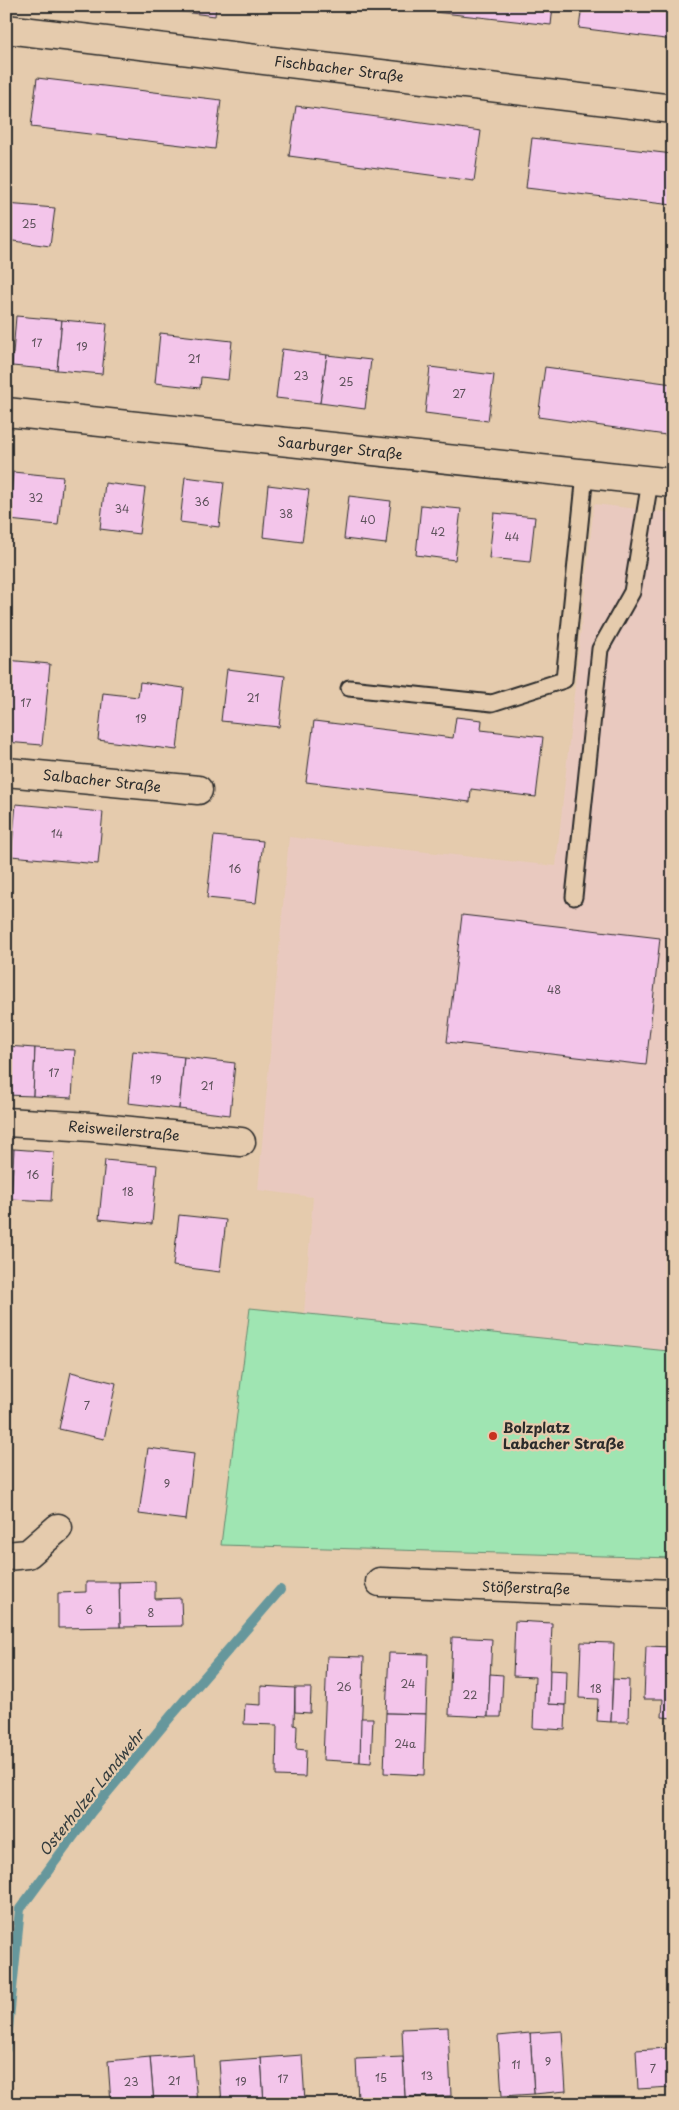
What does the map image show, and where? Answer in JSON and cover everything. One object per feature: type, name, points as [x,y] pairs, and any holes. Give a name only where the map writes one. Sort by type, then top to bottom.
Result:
[{"type":"street","name":"Fischbacher Straße","points":[[6,29],[673,109]]},
{"type":"street","name":"Saarburger Straße","points":[[6,412],[661,482]]},
{"type":"street","name":"Salbacher Straße","points":[[6,772],[198,790]]},
{"type":"street","name":"Reisweilerstraße","points":[[6,1122],[91,1127],[241,1142]]},
{"type":"street","points":[[6,1556],[28,1554],[58,1528]]},
{"type":"street","name":"Stößerstraße","points":[[380,1582],[673,1594]]},
{"type":"lane","points":[[349,688],[492,703],[564,680],[585,474]]},
{"type":"lane","points":[[574,897],[600,649],[632,592],[661,482]]},
{"type":"shaded area","points":[[594,504],[673,513],[673,1314],[669,1351],[304,1314],[313,1197],[258,1190],[289,837],[556,866]]},
{"type":"green space","name":"Bolzplatz Labacher Straße","points":[[250,1308],[668,1351],[673,1314],[673,1558],[221,1545]]},
{"type":"building","points":[[136,6],[216,6],[215,16]]},
{"type":"building","points":[[416,6],[553,6],[551,25],[416,10]]},
{"type":"building","points":[[582,6],[673,6],[673,40],[579,28]]},
{"type":"building","points":[[37,78],[221,100],[215,149],[31,127]]},
{"type":"building","points":[[296,106],[481,131],[474,181],[289,156]]},
{"type":"building","points":[[532,138],[673,154],[673,205],[526,188]]},
{"type":"building","points":[[6,204],[55,208],[50,246],[6,240]]},
{"type":"building","points":[[16,316],[62,320],[57,370],[12,366]]},
{"type":"building","points":[[62,320],[107,324],[102,374],[57,370]]},
{"type":"building","points":[[160,333],[232,341],[228,380],[201,377],[200,388],[155,383]]},
{"type":"building","points":[[282,349],[327,355],[320,403],[276,398]]},
{"type":"building","points":[[327,355],[371,360],[365,409],[320,403]]},
{"type":"building","points":[[430,367],[494,375],[488,421],[425,413]]},
{"type":"building","points":[[545,367],[673,384],[673,436],[538,417]]},
{"type":"building","points":[[13,472],[63,477],[58,525],[9,520]]},
{"type":"building","points":[[185,477],[224,482],[219,527],[180,522]]},
{"type":"building","points":[[105,483],[145,488],[139,534],[100,529]]},
{"type":"building","points":[[268,485],[309,490],[302,542],[263,537]]},
{"type":"building","points":[[349,496],[391,501],[386,544],[344,539]]},
{"type":"building","points":[[421,505],[461,509],[455,560],[416,555]]},
{"type":"building","points":[[494,513],[535,517],[530,562],[489,558]]},
{"type":"building","points":[[6,660],[50,664],[42,745],[6,742]]},
{"type":"building","points":[[227,669],[285,676],[279,727],[221,721]]},
{"type":"building","points":[[140,682],[184,688],[177,750],[98,740],[103,693],[138,697]]},
{"type":"building","points":[[456,717],[482,720],[481,730],[543,737],[536,797],[471,789],[470,802],[306,782],[314,721],[453,738]]},
{"type":"building","points":[[16,804],[103,812],[98,864],[11,856]]},
{"type":"building","points":[[214,836],[263,841],[256,903],[207,898]]},
{"type":"building","points":[[462,915],[660,938],[646,1065],[447,1042]]},
{"type":"building","points":[[6,1046],[35,1048],[33,1096],[6,1095]]},
{"type":"building","points":[[35,1048],[75,1050],[72,1098],[33,1096]]},
{"type":"building","points":[[133,1051],[184,1057],[179,1109],[128,1103]]},
{"type":"building","points":[[184,1057],[235,1063],[230,1115],[179,1109]]},
{"type":"building","points":[[6,1148],[14,1149],[11,1199],[6,1198]]},
{"type":"building","points":[[14,1149],[54,1152],[51,1201],[11,1199]]},
{"type":"building","points":[[105,1160],[157,1165],[152,1224],[99,1219]]},
{"type":"building","points":[[179,1215],[226,1220],[220,1272],[173,1266]]},
{"type":"building","points":[[71,1372],[116,1383],[104,1439],[59,1429]]},
{"type":"building","points":[[148,1448],[194,1454],[186,1520],[139,1514]]},
{"type":"building","points":[[155,1581],[155,1599],[181,1598],[182,1626],[120,1627],[119,1582]]},
{"type":"building","points":[[86,1582],[119,1582],[120,1627],[58,1628],[58,1593],[86,1592]]},
{"type":"building","points":[[515,1621],[552,1623],[549,1704],[566,1705],[565,1730],[533,1728],[535,1677],[513,1676]]},
{"type":"building","points":[[452,1637],[492,1639],[488,1717],[449,1715]]},
{"type":"building","points":[[581,1642],[614,1643],[611,1722],[597,1721],[598,1699],[579,1698]]},
{"type":"building","points":[[646,1646],[673,1647],[673,1718],[662,1717],[663,1699],[644,1699]]},
{"type":"building","points":[[389,1653],[428,1654],[426,1714],[386,1713]]},
{"type":"building","points":[[327,1656],[364,1657],[360,1762],[323,1760]]},
{"type":"building","points":[[550,1670],[567,1671],[566,1705],[549,1704]]},
{"type":"building","points":[[490,1674],[503,1675],[501,1717],[488,1717]]},
{"type":"building","points":[[613,1679],[629,1680],[628,1722],[611,1722]]},
{"type":"building","points":[[261,1686],[295,1688],[294,1725],[297,1726],[296,1749],[306,1750],[305,1777],[276,1776],[277,1725],[244,1724],[245,1704],[261,1705]]},
{"type":"building","points":[[295,1688],[311,1688],[310,1713],[295,1712]]},
{"type":"building","points":[[386,1713],[426,1714],[424,1775],[384,1773]]},
{"type":"building","points":[[361,1718],[373,1718],[371,1763],[360,1762]]},
{"type":"building","points":[[448,2027],[451,2096],[405,2098],[402,2029]]},
{"type":"building","points":[[562,2031],[566,2091],[534,2094],[530,2033]]},
{"type":"building","points":[[530,2033],[534,2094],[502,2096],[498,2036]]},
{"type":"building","points":[[668,2048],[671,2087],[638,2089],[636,2050]]},
{"type":"building","points":[[668,2048],[673,2048],[673,2087],[671,2087]]},
{"type":"building","points":[[193,2054],[197,2104],[154,2104],[150,2057]]},
{"type":"building","points":[[302,2055],[305,2101],[264,2104],[261,2058]]},
{"type":"building","points":[[150,2057],[154,2104],[111,2104],[108,2061]]},
{"type":"building","points":[[403,2057],[405,2098],[358,2100],[356,2059]]},
{"type":"building","points":[[261,2058],[264,2104],[222,2104],[219,2061]]},
{"type":"waterway","name":"Osterholzer Landwehr","points":[[6,2049],[20,1909],[91,1812],[280,1590]]},
{"type":"waterway","name":"Osterholzer Landwehr","points":[[6,2092],[7,2104]]},
{"type":"place","name":"Bolzplatz Labacher Straße","points":[[493,1436]]}]
